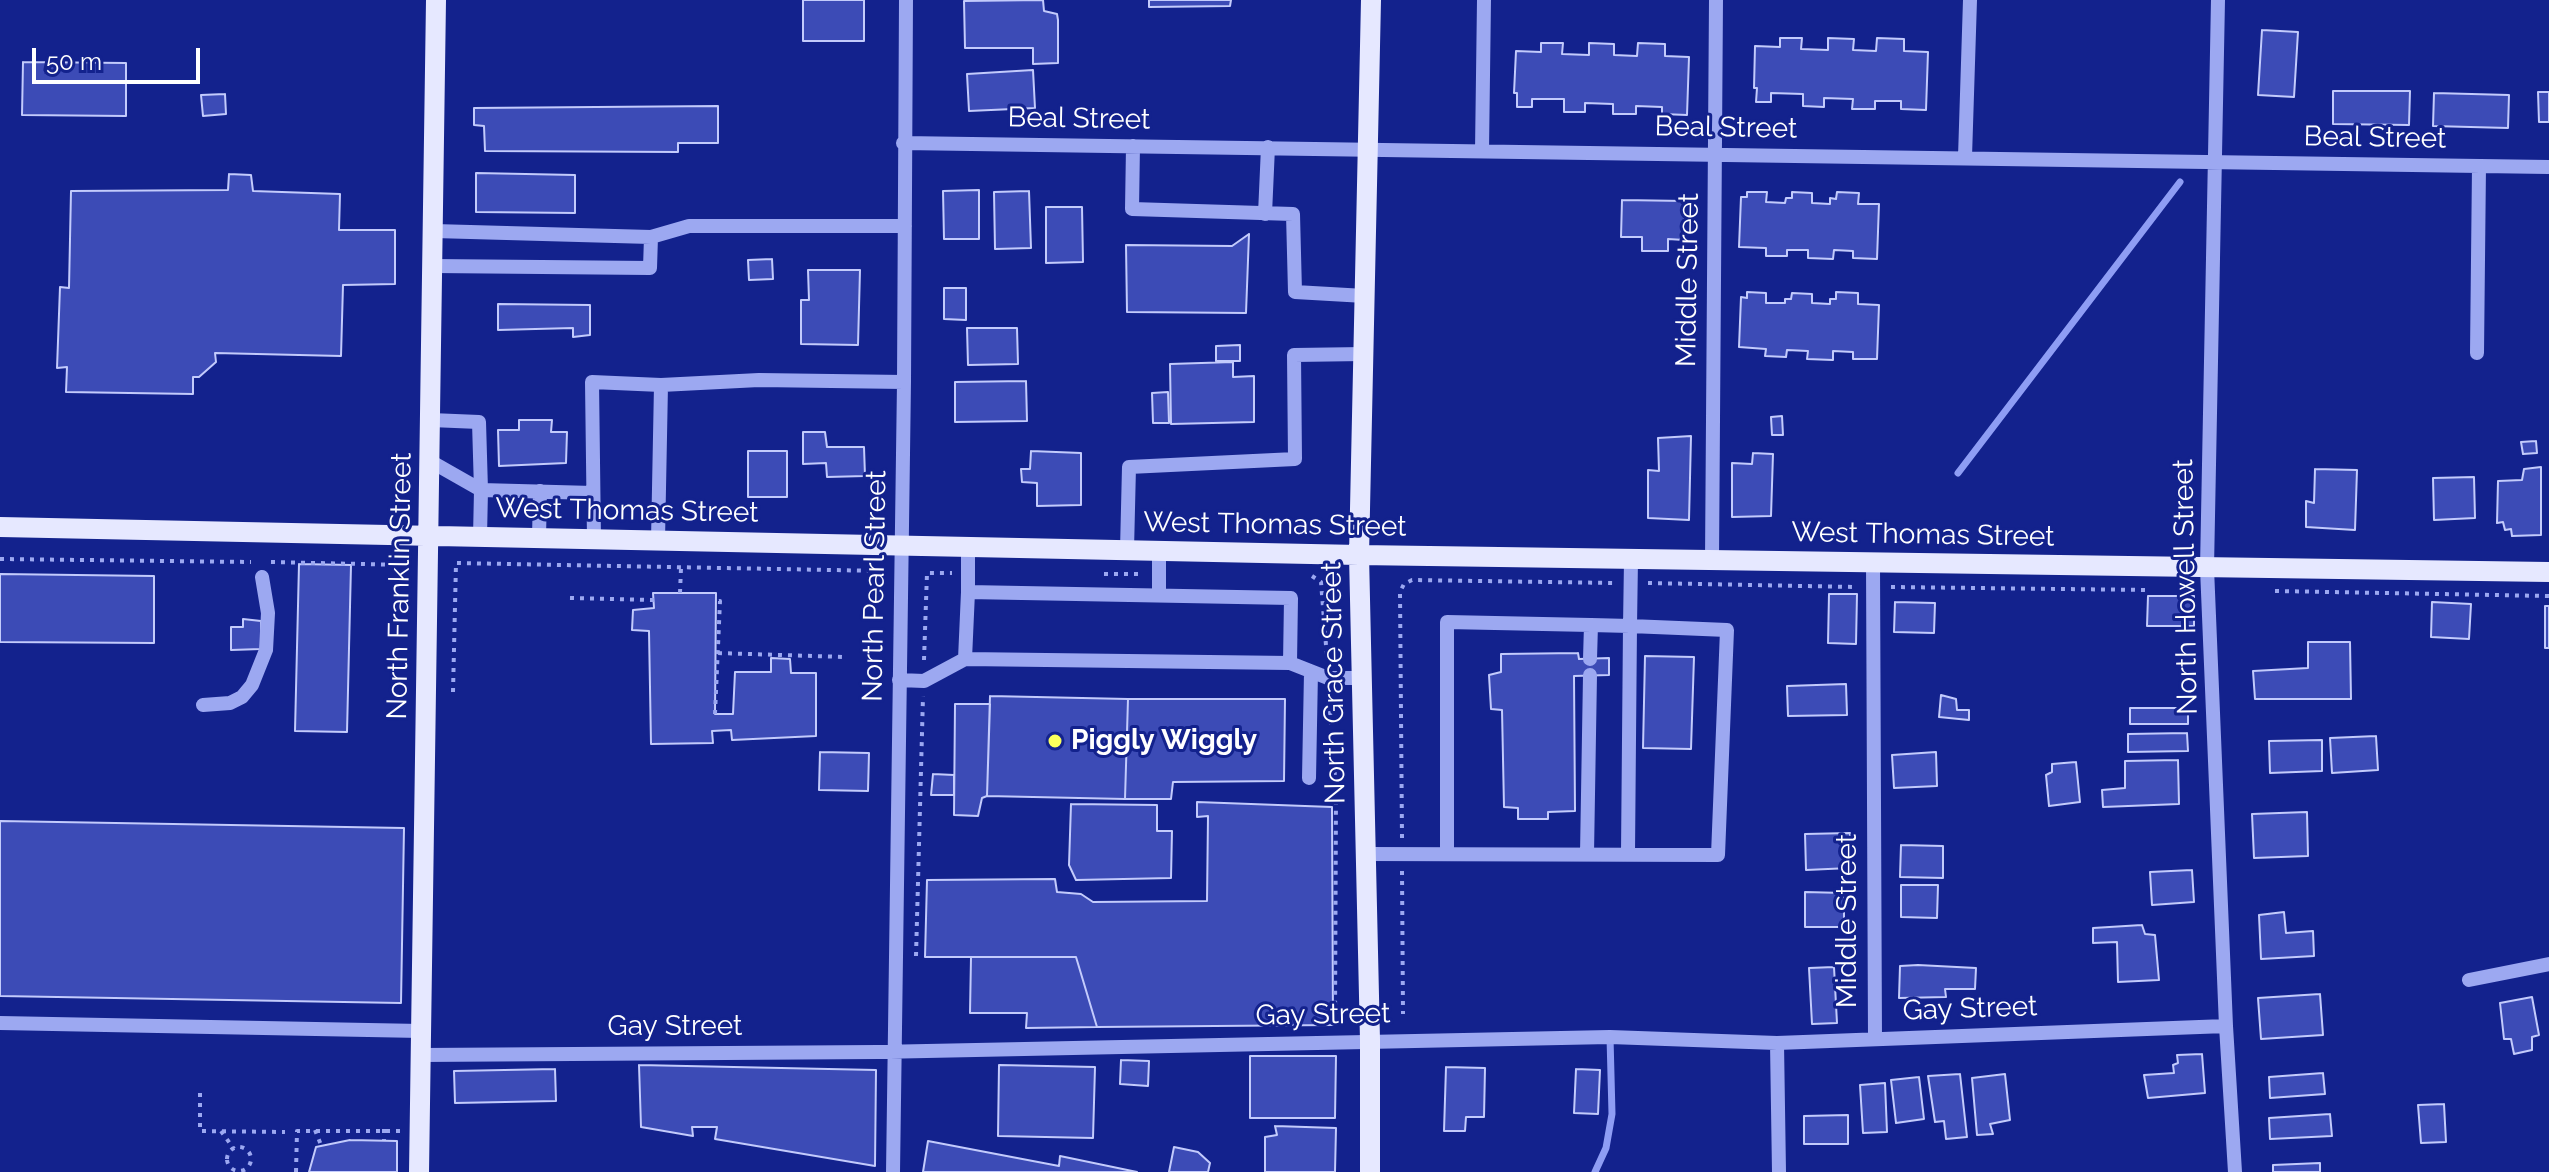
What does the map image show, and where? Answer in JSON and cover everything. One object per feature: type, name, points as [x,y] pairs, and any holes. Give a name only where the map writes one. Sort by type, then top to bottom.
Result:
[{"type":"main road","name":"North Franklin Street","points":[[419,1172],[436,0]]},
{"type":"main road","name":"North Grace Street","points":[[1370,1172],[1359,555],[1371,0]]},
{"type":"main road","name":"West Thomas Street","points":[[0,527],[1631,560],[2549,572]]},
{"type":"street","name":"North Pearl Street","points":[[893,1172],[906,0]]},
{"type":"street","points":[[1482,151],[1484,0]]},
{"type":"street","name":"Middle Street","points":[[1712,560],[1716,0]]},
{"type":"street","points":[[1965,157],[1970,0]]},
{"type":"street","name":"North Howell Street","points":[[2218,0],[2207,568],[2235,1172]]},
{"type":"street","name":"Beal Street","points":[[903,143],[2549,167]]},
{"type":"street","points":[[1133,146],[1132,209],[1293,214],[1295,292],[1365,296]]},
{"type":"street","points":[[1265,214],[1268,147]]},
{"type":"street","points":[[2477,353],[2479,166]]},
{"type":"street","points":[[434,231],[651,237],[689,226],[905,226]]},
{"type":"street","points":[[433,266],[650,268],[651,237]]},
{"type":"street","points":[[1127,550],[1129,467],[1295,459],[1294,355],[1364,354]]},
{"type":"street","points":[[594,539],[592,382],[661,385],[759,380],[904,382]]},
{"type":"street","points":[[658,540],[661,385]]},
{"type":"street","points":[[431,420],[479,422],[480,537]]},
{"type":"street","points":[[430,461],[481,490],[593,493]]},
{"type":"street","points":[[539,538],[540,491]]},
{"type":"street","points":[[965,659],[968,546]]},
{"type":"street","points":[[1159,550],[1159,595]]},
{"type":"street","points":[[1628,853],[1631,560]]},
{"type":"street","name":"Middle Street","points":[[1873,563],[1875,1039]]},
{"type":"street","points":[[203,705],[230,703],[242,697],[252,685],[266,650],[268,613],[262,577]]},
{"type":"street","points":[[968,592],[1291,598],[1290,663]]},
{"type":"street","points":[[1366,854],[1718,855],[1727,630],[1447,622],[1447,854]]},
{"type":"street","points":[[1590,659],[1591,625]]},
{"type":"street","points":[[899,680],[924,681],[965,659],[1290,663],[1328,678],[1363,678]]},
{"type":"street","points":[[1309,778],[1311,672]]},
{"type":"street","points":[[1587,854],[1590,675]]},
{"type":"street","points":[[2469,980],[2549,964]]},
{"type":"street","points":[[0,1023],[421,1031]]},
{"type":"street","name":"Gay Street","points":[[421,1055],[1610,1037],[1777,1043],[2226,1026]]},
{"type":"street","points":[[1777,1043],[1779,1172]]},
{"type":"path","points":[[0,559],[408,565],[407,560]]},
{"type":"path","points":[[453,692],[456,563],[884,571]]},
{"type":"path","points":[[680,593],[681,568]]},
{"type":"path","points":[[916,957],[927,573],[968,573]]},
{"type":"path","points":[[1095,574],[1158,575]]},
{"type":"path","points":[[1297,576],[1313,576],[1321,582],[1336,790],[1335,1024]]},
{"type":"path","points":[[1403,1014],[1400,592],[1404,584],[1412,580],[2161,590]]},
{"type":"path","points":[[2270,591],[2549,596]]},
{"type":"path","points":[[570,598],[654,600]]},
{"type":"path","points":[[715,714],[720,601],[716,602]]},
{"type":"path","points":[[718,653],[844,657]]},
{"type":"path","points":[[200,1093],[200,1131],[285,1132]]},
{"type":"path","points":[[384,1129],[384,1140]]},
{"type":"path","points":[[315,1130],[321,1145]]},
{"type":"path","points":[[350,1130],[350,1140]]},
{"type":"path","points":[[221,1131],[234,1149]]},
{"type":"path","points":[[296,1172],[297,1131],[403,1131]]},
{"type":"path","points":[[244,1148],[250,1154],[248,1170],[236,1171],[229,1166],[227,1159],[234,1149],[244,1148]]},
{"type":"building","points":[[803,0],[864,0],[864,41],[803,41]]},
{"type":"building","points":[[1043,0],[1044,11],[1057,14],[1058,63],[1033,64],[1033,48],[965,48],[964,1]]},
{"type":"building","points":[[1149,0],[1231,0],[1230,6],[1149,7]]},
{"type":"building","points":[[2262,30],[2298,32],[2294,97],[2258,95]]},
{"type":"building","points":[[1780,38],[1802,38],[1801,49],[1828,50],[1828,38],[1854,39],[1853,50],[1876,51],[1877,38],[1904,39],[1904,51],[1928,52],[1926,110],[1901,109],[1901,101],[1875,101],[1875,109],[1852,109],[1853,99],[1824,98],[1824,107],[1803,106],[1803,94],[1771,93],[1771,102],[1756,102],[1755,46],[1780,47]]},
{"type":"building","points":[[1541,43],[1563,43],[1562,54],[1589,55],[1589,43],[1614,44],[1614,55],[1637,56],[1638,43],[1665,44],[1665,56],[1689,57],[1687,115],[1662,114],[1662,107],[1636,106],[1636,114],[1613,114],[1613,104],[1585,103],[1585,112],[1564,112],[1564,99],[1532,99],[1532,107],[1517,107],[1517,93],[1514,93],[1516,51],[1541,52]]},
{"type":"building","points":[[23,62],[126,63],[126,116],[22,115]]},
{"type":"building","points":[[1033,70],[1035,108],[969,111],[967,74]]},
{"type":"building","points":[[2333,91],[2410,91],[2409,125],[2333,124]]},
{"type":"building","points":[[2538,92],[2549,92],[2549,122],[2539,122]]},
{"type":"building","points":[[2434,93],[2509,95],[2508,128],[2433,126]]},
{"type":"building","points":[[225,94],[226,114],[203,116],[201,95]]},
{"type":"building","points":[[718,106],[718,143],[678,143],[678,152],[485,151],[484,126],[474,125],[474,108]]},
{"type":"building","points":[[476,173],[575,175],[575,213],[476,212]]},
{"type":"building","points":[[229,174],[251,175],[253,191],[340,194],[339,230],[395,230],[395,284],[343,285],[341,356],[215,353],[216,362],[199,377],[193,377],[193,394],[66,392],[67,367],[57,368],[60,287],[69,288],[71,191],[228,190]]},
{"type":"building","points":[[979,190],[979,239],[944,239],[943,191]]},
{"type":"building","points":[[1029,191],[1031,248],[995,249],[994,192]]},
{"type":"building","points":[[1747,192],[1767,192],[1766,202],[1785,203],[1786,198],[1792,198],[1792,192],[1812,193],[1812,203],[1830,204],[1830,198],[1836,199],[1837,192],[1859,193],[1858,204],[1879,204],[1877,259],[1853,258],[1853,251],[1834,250],[1833,259],[1808,258],[1808,250],[1787,250],[1787,256],[1766,256],[1766,248],[1739,247],[1741,197],[1747,197]]},
{"type":"building","points":[[1622,200],[1685,201],[1684,240],[1668,239],[1668,251],[1642,251],[1642,237],[1621,237]]},
{"type":"building","points":[[1046,207],[1082,207],[1083,262],[1046,263]]},
{"type":"building","points":[[1249,234],[1246,313],[1127,312],[1126,245],[1232,246]]},
{"type":"building","points":[[772,259],[773,279],[749,280],[748,260]]},
{"type":"building","points":[[808,270],[860,270],[858,345],[801,344],[801,300],[809,300]]},
{"type":"building","points":[[944,288],[966,288],[966,320],[944,319]]},
{"type":"building","points":[[1747,292],[1766,293],[1766,303],[1785,303],[1785,299],[1791,299],[1792,293],[1812,294],[1812,303],[1830,304],[1830,299],[1836,299],[1836,292],[1858,293],[1858,304],[1879,305],[1877,359],[1853,359],[1853,352],[1833,351],[1833,360],[1807,359],[1808,351],[1787,350],[1786,357],[1765,356],[1766,349],[1739,347],[1741,297],[1747,298]]},
{"type":"building","points":[[498,304],[590,305],[590,335],[573,337],[573,328],[498,330]]},
{"type":"building","points":[[967,328],[1017,328],[1018,364],[968,365]]},
{"type":"building","points":[[1240,345],[1240,361],[1216,361],[1216,346]]},
{"type":"building","points":[[1233,362],[1233,377],[1254,376],[1254,422],[1171,424],[1170,364]]},
{"type":"building","points":[[1026,381],[1027,421],[955,422],[955,382]]},
{"type":"building","points":[[1168,392],[1169,423],[1153,423],[1152,393]]},
{"type":"building","points":[[1782,416],[1783,435],[1772,435],[1771,417]]},
{"type":"building","points":[[519,420],[552,420],[551,432],[567,432],[566,463],[499,466],[498,430],[519,430]]},
{"type":"building","points":[[803,432],[825,432],[827,447],[864,447],[865,476],[827,477],[826,463],[803,464]]},
{"type":"building","points":[[1691,436],[1689,520],[1648,518],[1648,470],[1659,471],[1658,438]]},
{"type":"building","points":[[2536,441],[2537,453],[2523,454],[2521,442]]},
{"type":"building","points":[[748,451],[787,451],[787,497],[748,497]]},
{"type":"building","points":[[1031,451],[1081,453],[1081,505],[1037,506],[1037,483],[1022,482],[1021,469],[1030,469]]},
{"type":"building","points":[[1753,453],[1773,454],[1771,516],[1732,517],[1732,463],[1752,464]]},
{"type":"building","points":[[2541,467],[2541,535],[2512,536],[2511,529],[2505,530],[2503,522],[2497,523],[2498,481],[2522,480],[2524,469]]},
{"type":"building","points":[[2315,469],[2357,470],[2355,530],[2306,527],[2306,501],[2314,503]]},
{"type":"building","points":[[2474,477],[2475,518],[2434,520],[2433,478]]},
{"type":"building","points":[[299,564],[351,565],[347,732],[295,731]]},
{"type":"building","points":[[0,574],[154,576],[154,643],[0,642]]},
{"type":"building","points":[[653,593],[716,593],[715,714],[733,714],[735,672],[771,672],[771,658],[790,659],[791,673],[816,673],[816,736],[732,740],[731,730],[712,731],[713,743],[651,744],[649,631],[632,630],[633,610],[654,608]]},
{"type":"building","points":[[1829,594],[1857,594],[1856,644],[1828,643]]},
{"type":"building","points":[[2148,596],[2194,596],[2194,626],[2147,626]]},
{"type":"building","points":[[1895,602],[1935,603],[1934,633],[1894,632]]},
{"type":"building","points":[[2432,602],[2471,604],[2469,639],[2431,637]]},
{"type":"building","points":[[2545,606],[2549,606],[2549,648],[2545,648]]},
{"type":"building","points":[[243,619],[261,621],[261,649],[231,650],[231,627],[243,627]]},
{"type":"building","points":[[2308,642],[2350,642],[2351,699],[2255,699],[2253,671],[2308,668]]},
{"type":"building","points":[[1578,653],[1579,659],[1609,658],[1609,675],[1574,676],[1575,811],[1548,812],[1548,819],[1518,819],[1518,808],[1504,807],[1502,710],[1491,709],[1489,675],[1501,672],[1501,654]]},
{"type":"building","points":[[1645,656],[1694,657],[1691,749],[1643,748]]},
{"type":"building","points":[[1846,684],[1847,715],[1788,716],[1787,686]]},
{"type":"building","points":[[1941,695],[1956,699],[1957,710],[1969,710],[1969,720],[1939,717]]},
{"type":"building","points":[[990,696],[1128,699],[1125,799],[987,796]]},
{"type":"building","points":[[1128,699],[1285,699],[1284,781],[1173,782],[1171,799],[1125,799]]},
{"type":"building","points":[[955,704],[990,704],[987,796],[982,798],[978,816],[954,815]]},
{"type":"building","points":[[2130,708],[2188,708],[2188,724],[2130,724]]},
{"type":"building","points":[[2187,733],[2188,751],[2128,752],[2128,734]]},
{"type":"building","points":[[2376,736],[2378,770],[2332,773],[2330,738]]},
{"type":"building","points":[[2322,740],[2322,771],[2270,773],[2269,741]]},
{"type":"building","points":[[820,752],[869,753],[868,791],[819,790]]},
{"type":"building","points":[[1936,752],[1937,786],[1894,788],[1892,755]]},
{"type":"building","points":[[2178,760],[2179,804],[2103,807],[2102,790],[2125,788],[2125,761]]},
{"type":"building","points":[[2076,762],[2080,802],[2049,806],[2046,775],[2052,772],[2052,764]]},
{"type":"building","points":[[933,774],[954,775],[954,795],[931,795]]},
{"type":"building","points":[[1197,802],[1332,807],[1333,1025],[1097,1027],[1076,957],[925,957],[927,880],[1055,879],[1057,892],[1081,894],[1093,902],[1207,901],[1208,816],[1197,817]]},
{"type":"building","points":[[1071,804],[1157,805],[1157,831],[1172,831],[1171,878],[1076,880],[1069,865]]},
{"type":"building","points":[[2307,812],[2308,856],[2254,858],[2252,814]]},
{"type":"building","points":[[0,821],[404,828],[401,1003],[0,996]]},
{"type":"building","points":[[1850,833],[1850,868],[1806,870],[1805,834]]},
{"type":"building","points":[[1901,845],[1943,846],[1943,878],[1900,877]]},
{"type":"building","points":[[2192,870],[2194,902],[2152,905],[2150,872]]},
{"type":"building","points":[[1901,885],[1938,885],[1937,918],[1901,917]]},
{"type":"building","points":[[1805,892],[1844,893],[1844,927],[1805,927]]},
{"type":"building","points":[[2284,912],[2286,933],[2313,931],[2314,956],[2261,959],[2259,915]]},
{"type":"building","points":[[2142,925],[2145,934],[2155,935],[2159,980],[2118,982],[2117,942],[2093,943],[2093,928]]},
{"type":"building","points":[[971,957],[1076,957],[1097,1027],[1026,1028],[1027,1013],[970,1013]]},
{"type":"building","points":[[1900,966],[1976,968],[1975,989],[1945,989],[1946,997],[1899,998]]},
{"type":"building","points":[[1834,967],[1837,1023],[1812,1024],[1809,968]]},
{"type":"building","points":[[2320,994],[2323,1035],[2261,1039],[2258,998]]},
{"type":"building","points":[[2532,997],[2539,1035],[2532,1037],[2532,1050],[2514,1054],[2511,1039],[2504,1039],[2500,1003]]},
{"type":"building","points":[[2202,1054],[2205,1093],[2148,1098],[2144,1075],[2174,1073],[2177,1055]]},
{"type":"building","points":[[1250,1056],[1336,1056],[1335,1118],[1250,1118]]},
{"type":"building","points":[[1121,1060],[1149,1061],[1148,1086],[1120,1084]]},
{"type":"building","points":[[639,1065],[876,1070],[875,1166],[715,1139],[717,1127],[692,1127],[693,1136],[641,1127]]},
{"type":"building","points":[[999,1065],[1095,1067],[1093,1138],[998,1136]]},
{"type":"building","points":[[1446,1067],[1485,1068],[1484,1117],[1466,1117],[1465,1131],[1444,1131]]},
{"type":"building","points":[[555,1069],[556,1101],[455,1103],[454,1071]]},
{"type":"building","points":[[1576,1069],[1600,1070],[1598,1114],[1574,1113]]},
{"type":"building","points":[[2323,1073],[2325,1094],[2270,1098],[2269,1077]]},
{"type":"building","points":[[1960,1074],[1967,1137],[1946,1139],[1944,1121],[1935,1122],[1928,1076]]},
{"type":"building","points":[[2005,1074],[2010,1120],[1990,1124],[1993,1134],[1977,1135],[1972,1078]]},
{"type":"building","points":[[1919,1077],[1924,1119],[1896,1123],[1891,1080]]},
{"type":"building","points":[[1885,1083],[1887,1132],[1863,1133],[1860,1085]]},
{"type":"building","points":[[2444,1104],[2446,1142],[2421,1143],[2418,1105]]},
{"type":"building","points":[[2330,1114],[2332,1136],[2270,1139],[2269,1118]]},
{"type":"building","points":[[1848,1115],[1848,1144],[1804,1144],[1804,1116]]},
{"type":"building","points":[[1275,1126],[1336,1128],[1335,1172],[1265,1172],[1265,1137],[1277,1135]]},
{"type":"building","points":[[350,1140],[397,1141],[397,1172],[309,1172],[316,1147]]},
{"type":"building","points":[[928,1141],[1059,1166],[1060,1156],[1137,1172],[923,1172]]},
{"type":"building","points":[[1174,1147],[1198,1152],[1210,1163],[1208,1172],[1169,1172]]},
{"type":"building","points":[[2320,1163],[2320,1172],[2273,1172],[2273,1165]]},
{"type":"waterway","points":[[1958,473],[2180,182]]},
{"type":"waterway","points":[[1595,1172],[1606,1148],[1612,1114],[1610,1037]]},
{"type":"place","name":"Piggly Wiggly","points":[[1055,741]]}]
